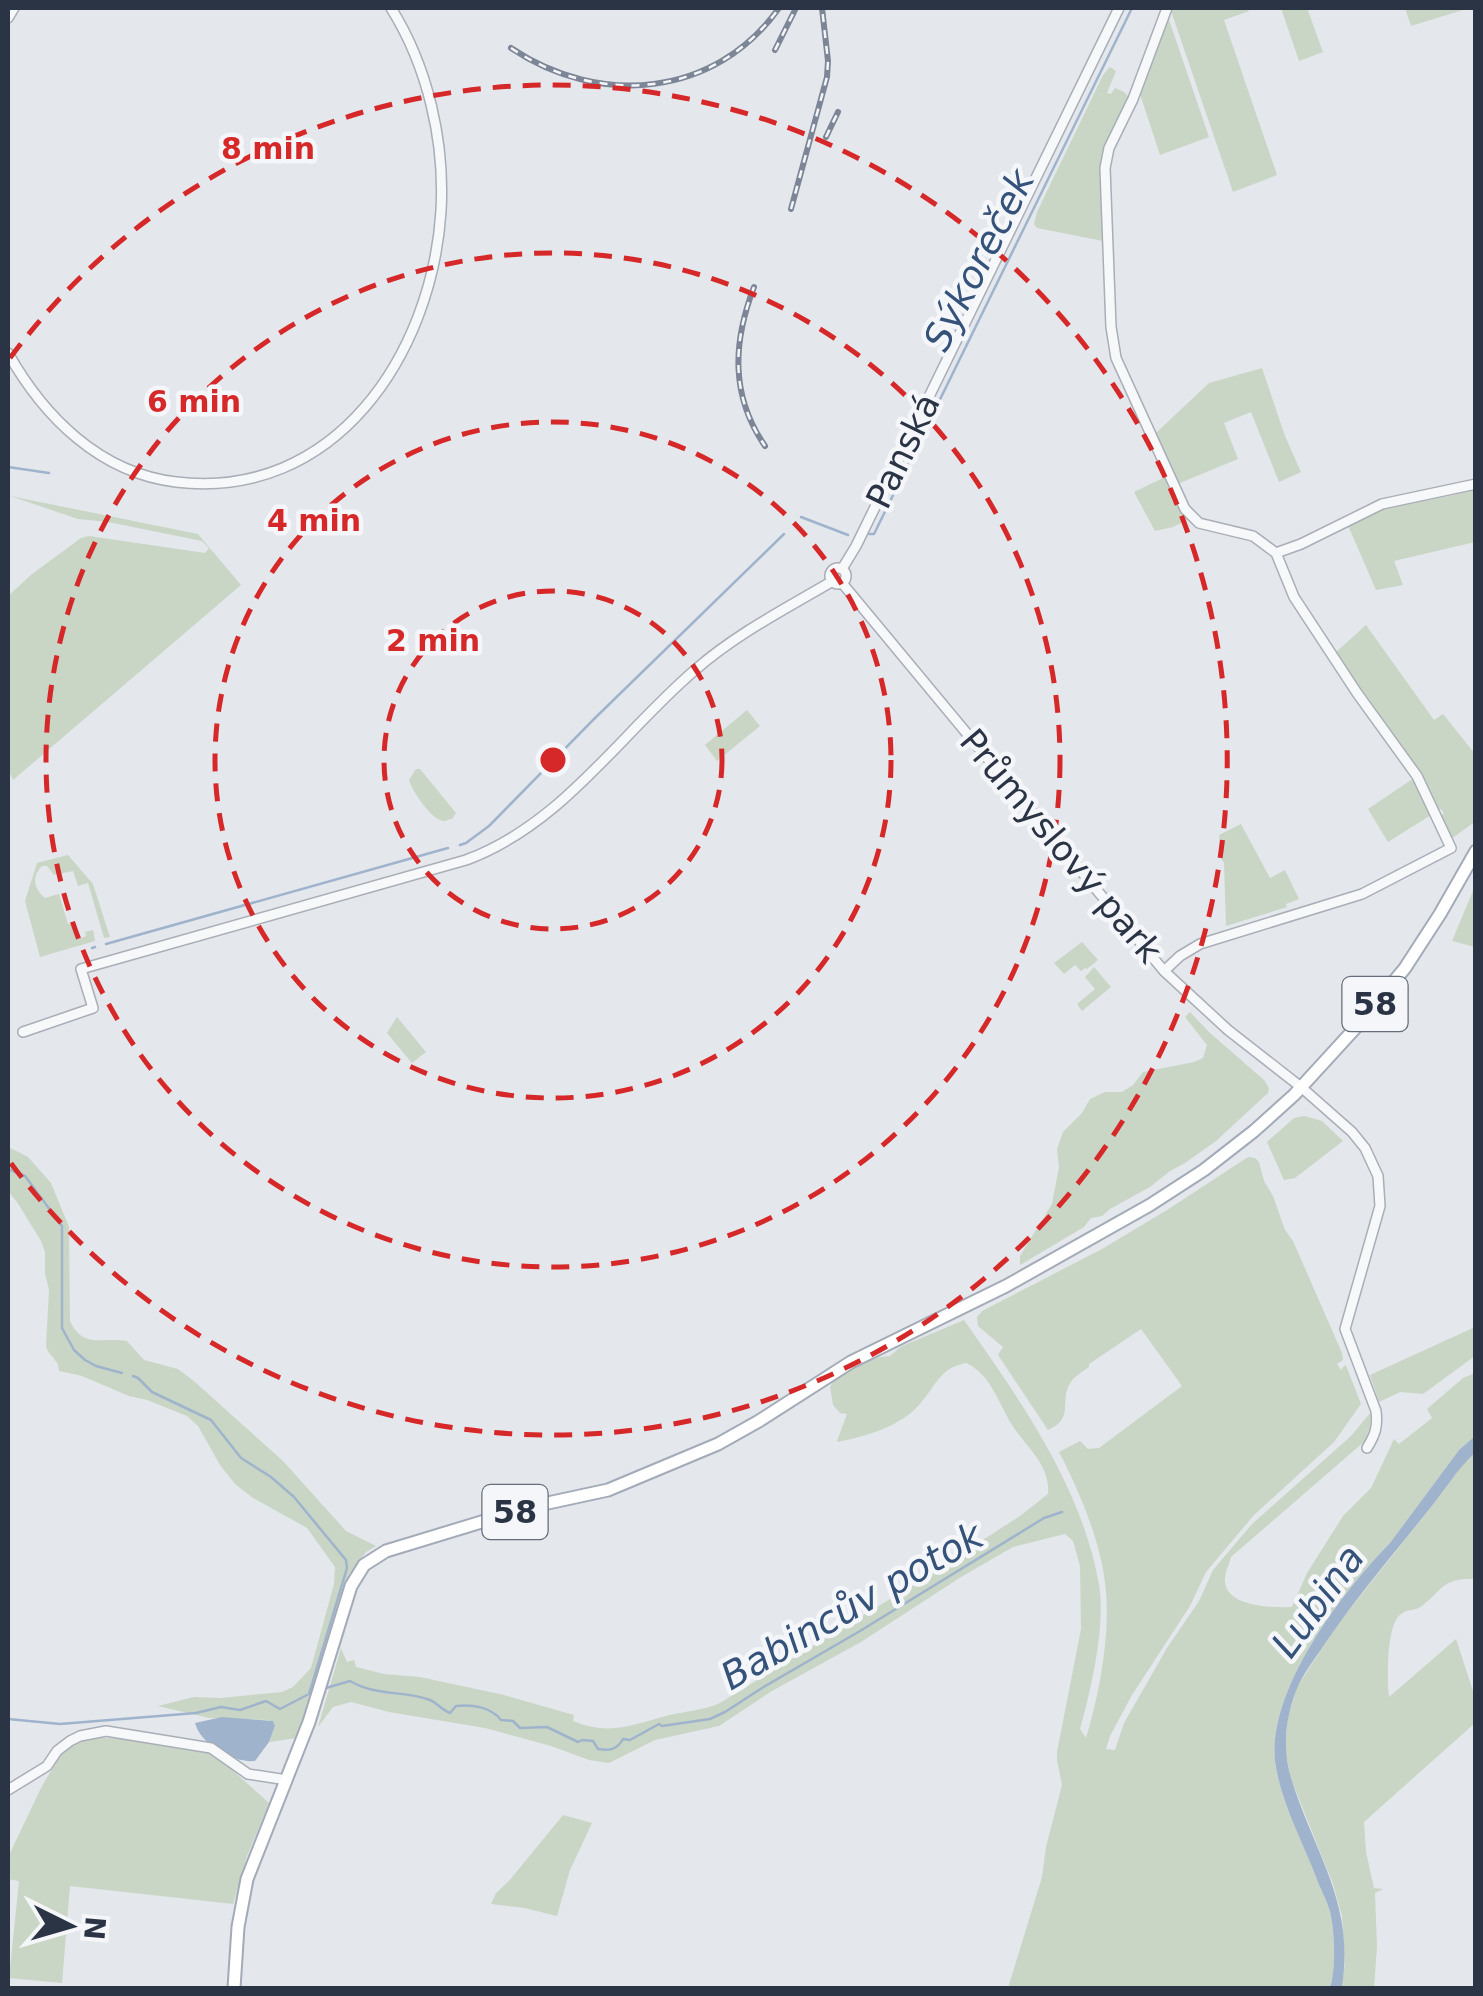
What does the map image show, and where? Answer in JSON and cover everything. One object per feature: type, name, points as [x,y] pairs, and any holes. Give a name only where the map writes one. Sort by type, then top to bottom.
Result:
[{"type":"main road","name":"58","points":[[234,1988],[238,1927],[247,1879],[309,1722],[351,1586],[360,1569],[371,1559],[404,1545],[534,1506],[608,1490],[718,1444],[850,1362],[1006,1286],[1150,1205],[1204,1170],[1301,1087],[1405,968],[1476,851]]},
{"type":"street","points":[[8,18],[14,8]]},
{"type":"street","points":[[8,353],[36,398],[76,437],[120,466],[168,481],[220,484],[273,473],[300,461],[344,430],[380,388],[412,330],[433,266],[441,212],[440,159],[432,108],[416,59],[391,8]]},
{"type":"street","name":"Panská","points":[[837,583],[846,576],[842,569],[1119,8]]},
{"type":"street","points":[[1164,971],[1200,944],[1362,894],[1451,848],[1417,776],[1356,693],[1294,597],[1276,553],[1259,539],[1204,526],[1188,514],[1116,358],[1105,168],[1167,8]]},
{"type":"street","points":[[1276,553],[1382,504],[1476,484]]},
{"type":"street","points":[[23,1032],[93,1008],[81,969],[208,937],[466,860],[519,834],[554,809],[714,654],[837,583]]},
{"type":"street","name":"Průmyslový park","points":[[837,583],[1164,971],[1228,1030],[1301,1087],[1358,1140],[1372,1160],[1378,1176],[1378,1220],[1345,1329],[1376,1411],[1376,1435],[1367,1448]]},
{"type":"street","points":[[8,1790],[47,1766],[56,1751],[70,1740],[106,1731],[211,1748],[248,1774],[287,1780]]},
{"type":"green space","points":[[1170,8],[1249,11],[1224,20],[1277,175],[1233,192]]},
{"type":"green space","points":[[1281,8],[1307,8],[1323,52],[1299,61]]},
{"type":"green space","points":[[1405,8],[1469,8],[1411,26]]},
{"type":"green space","points":[[1168,17],[1209,137],[1160,155],[1139,91]]},
{"type":"green space","points":[[1110,67],[1116,71],[1107,93],[1115,88],[1130,98],[1110,135],[1103,161],[1103,241],[1037,228],[1037,212]]},
{"type":"green space","points":[[1262,368],[1301,472],[1279,482],[1251,412],[1224,423],[1238,459],[1175,485],[1156,433],[1209,383]]},
{"type":"green space","points":[[1165,477],[1173,502],[1187,520],[1155,531],[1134,492]]},
{"type":"green space","points":[[1475,487],[1475,542],[1394,561],[1403,585],[1376,590],[1347,523],[1381,509],[1454,495]]},
{"type":"green space","points":[[10,496],[198,534],[241,585],[13,780],[8,769],[8,596],[32,574],[89,536],[205,553],[209,548],[202,541],[78,519]]},
{"type":"green space","points":[[1366,625],[1434,720],[1443,714],[1475,754],[1476,821],[1451,839],[1439,817],[1444,813],[1441,809],[1437,811],[1403,747],[1335,653]]},
{"type":"green space","points":[[747,710],[760,726],[717,761],[705,745]]},
{"type":"green space","points":[[416,769],[456,813],[452,819],[438,819],[423,804],[409,780]]},
{"type":"green space","points":[[1414,778],[1431,815],[1388,842],[1368,809]]},
{"type":"green space","points":[[1241,824],[1270,878],[1285,870],[1299,899],[1286,904],[1287,907],[1226,926],[1219,835]]},
{"type":"green space","points":[[68,855],[93,884],[110,937],[104,938],[88,883],[78,886],[73,871],[54,875],[42,866],[35,879],[38,891],[45,898],[59,894],[68,924],[75,922],[81,938],[93,930],[95,941],[40,957],[25,901],[37,863]]},
{"type":"green space","points":[[1475,886],[1475,947],[1452,941]]},
{"type":"green space","points":[[1082,942],[1098,960],[1081,971],[1075,965],[1064,974],[1054,963]]},
{"type":"green space","points":[[1094,967],[1111,987],[1082,1011],[1077,1004],[1095,989],[1085,977]]},
{"type":"green space","points":[[1190,1012],[1264,1080],[1268,1093],[1216,1141],[1185,1163],[1020,1265],[1020,1256],[1052,1204],[1059,1167],[1057,1149],[1063,1132],[1090,1099],[1105,1092],[1122,1092],[1143,1072],[1203,1058],[1207,1045],[1185,1017]]},
{"type":"green space","points":[[397,1017],[426,1052],[412,1063],[387,1033]]},
{"type":"green space","points":[[1304,1116],[1322,1121],[1343,1141],[1295,1178],[1284,1180],[1267,1142],[1294,1118]]},
{"type":"green space","points":[[8,1147],[28,1157],[51,1183],[69,1227],[70,1321],[75,1330],[87,1339],[127,1341],[144,1360],[178,1369],[283,1461],[346,1531],[376,1546],[366,1552],[349,1574],[297,1738],[269,1742],[275,1726],[269,1720],[209,1718],[158,1706],[194,1697],[282,1692],[293,1687],[311,1668],[335,1567],[307,1528],[235,1484],[198,1426],[187,1416],[59,1371],[46,1346],[49,1290],[45,1252],[8,1191]]},
{"type":"green space","points":[[1248,1157],[1259,1162],[1285,1230],[1342,1353],[1343,1360],[1337,1364],[1341,1370],[1345,1365],[1347,1368],[1361,1404],[1334,1442],[1254,1515],[1206,1572],[1190,1606],[1132,1695],[1106,1749],[1115,1750],[1124,1723],[1199,1601],[1213,1570],[1252,1524],[1351,1436],[1371,1412],[1365,1441],[1231,1557],[1225,1582],[1234,1597],[1252,1604],[1292,1607],[1307,1573],[1343,1516],[1371,1488],[1394,1439],[1399,1444],[1432,1418],[1427,1409],[1463,1378],[1475,1373],[1475,1436],[1459,1450],[1331,1615],[1312,1643],[1283,1703],[1275,1761],[1291,1817],[1330,1912],[1334,1951],[1330,1988],[1008,1988],[1042,1877],[1062,1785],[1057,1752],[1081,1629],[1080,1566],[1073,1541],[1065,1534],[1013,1547],[719,1726],[655,1740],[609,1763],[485,1728],[351,1702],[333,1707],[318,1727],[341,1648],[347,1662],[354,1660],[356,1667],[504,1695],[574,1715],[573,1721],[586,1725],[620,1728],[720,1703],[908,1588],[1048,1494],[1046,1474],[1036,1457],[1012,1425],[988,1381],[966,1363],[948,1370],[920,1404],[896,1423],[837,1441],[847,1414],[833,1405],[830,1387],[834,1380],[873,1358],[890,1356],[900,1347],[964,1320],[1046,1445],[1079,1513],[1091,1548],[1101,1618],[1093,1677],[1080,1729],[1086,1738],[1102,1666],[1106,1592],[1089,1520],[1059,1452],[1080,1441],[1088,1449],[1099,1448],[1182,1386],[1141,1329],[1089,1364],[1073,1380],[1061,1421],[1048,1430],[998,1355],[1003,1347],[978,1326],[977,1317],[1102,1249]]},
{"type":"green space","points":[[1475,1327],[1475,1356],[1423,1394],[1400,1392],[1379,1402],[1370,1375]]},
{"type":"green space","points":[[1475,1453],[1475,1579],[1450,1582],[1422,1606],[1401,1614],[1390,1640],[1388,1679],[1389,1697],[1456,1639],[1475,1697],[1475,1723],[1364,1822],[1374,1888],[1383,1889],[1375,1893],[1374,1988],[1341,1988],[1345,1964],[1342,1916],[1291,1779],[1285,1749],[1288,1717],[1297,1687],[1337,1625]]},
{"type":"green space","points":[[84,1737],[210,1750],[269,1803],[233,1904],[70,1886],[62,1983],[9,1978],[19,1881],[8,1879],[10,1853],[60,1756]]},
{"type":"green space","points":[[563,1815],[592,1823],[570,1870],[557,1916],[491,1904],[496,1893]]},
{"type":"water","points":[[1475,1436],[1475,1453],[1336,1628],[1301,1679],[1289,1713],[1289,1770],[1330,1880],[1343,1930],[1342,1986],[1330,1988],[1334,1950],[1330,1912],[1286,1806],[1275,1761],[1283,1703],[1312,1643],[1331,1615],[1459,1450]]},
{"type":"water","points":[[222,1717],[273,1721],[269,1742],[255,1761],[219,1751],[198,1731],[195,1723]]},
{"type":"waterway","name":"Sýkoreček","points":[[869,534],[874,534],[1132,8]]},
{"type":"waterway","name":"Sýkoreček","points":[[8,467],[49,473]]},
{"type":"waterway","name":"Sýkoreček","points":[[801,517],[848,535]]},
{"type":"waterway","points":[[460,845],[489,826],[784,534]]},
{"type":"waterway","points":[[106,944],[448,848]]},
{"type":"waterway","points":[[8,1169],[25,1176],[62,1226],[62,1328],[74,1350],[96,1366],[122,1373]]},
{"type":"waterway","points":[[133,1376],[152,1392],[211,1420],[241,1458],[294,1497],[346,1560],[347,1568],[309,1694]]},
{"type":"waterway","name":"Babincův potok","points":[[326,1688],[350,1681],[370,1689],[430,1700],[450,1713],[456,1706],[481,1707],[520,1728],[547,1727],[578,1742],[593,1741],[598,1749],[612,1749],[623,1739],[630,1740],[659,1724],[710,1719],[725,1712],[1044,1518],[1062,1512]]},
{"type":"waterway","name":"Babincův potok","points":[[8,1719],[60,1724],[196,1713],[221,1707],[240,1710],[266,1701],[280,1709],[307,1695]]},
{"type":"railway","points":[[511,48],[545,67],[581,79],[618,85],[654,84],[689,76],[722,61],[753,38],[779,8]]},
{"type":"railway","points":[[775,50],[796,8]]},
{"type":"railway","points":[[791,209],[827,77],[822,8]]},
{"type":"railway","points":[[826,137],[838,112]]},
{"type":"railway","points":[[754,287],[742,328],[738,368],[746,407],[765,446]]},
{"type":"water label","name":"Lubina","points":[[1318,1601]]}]
